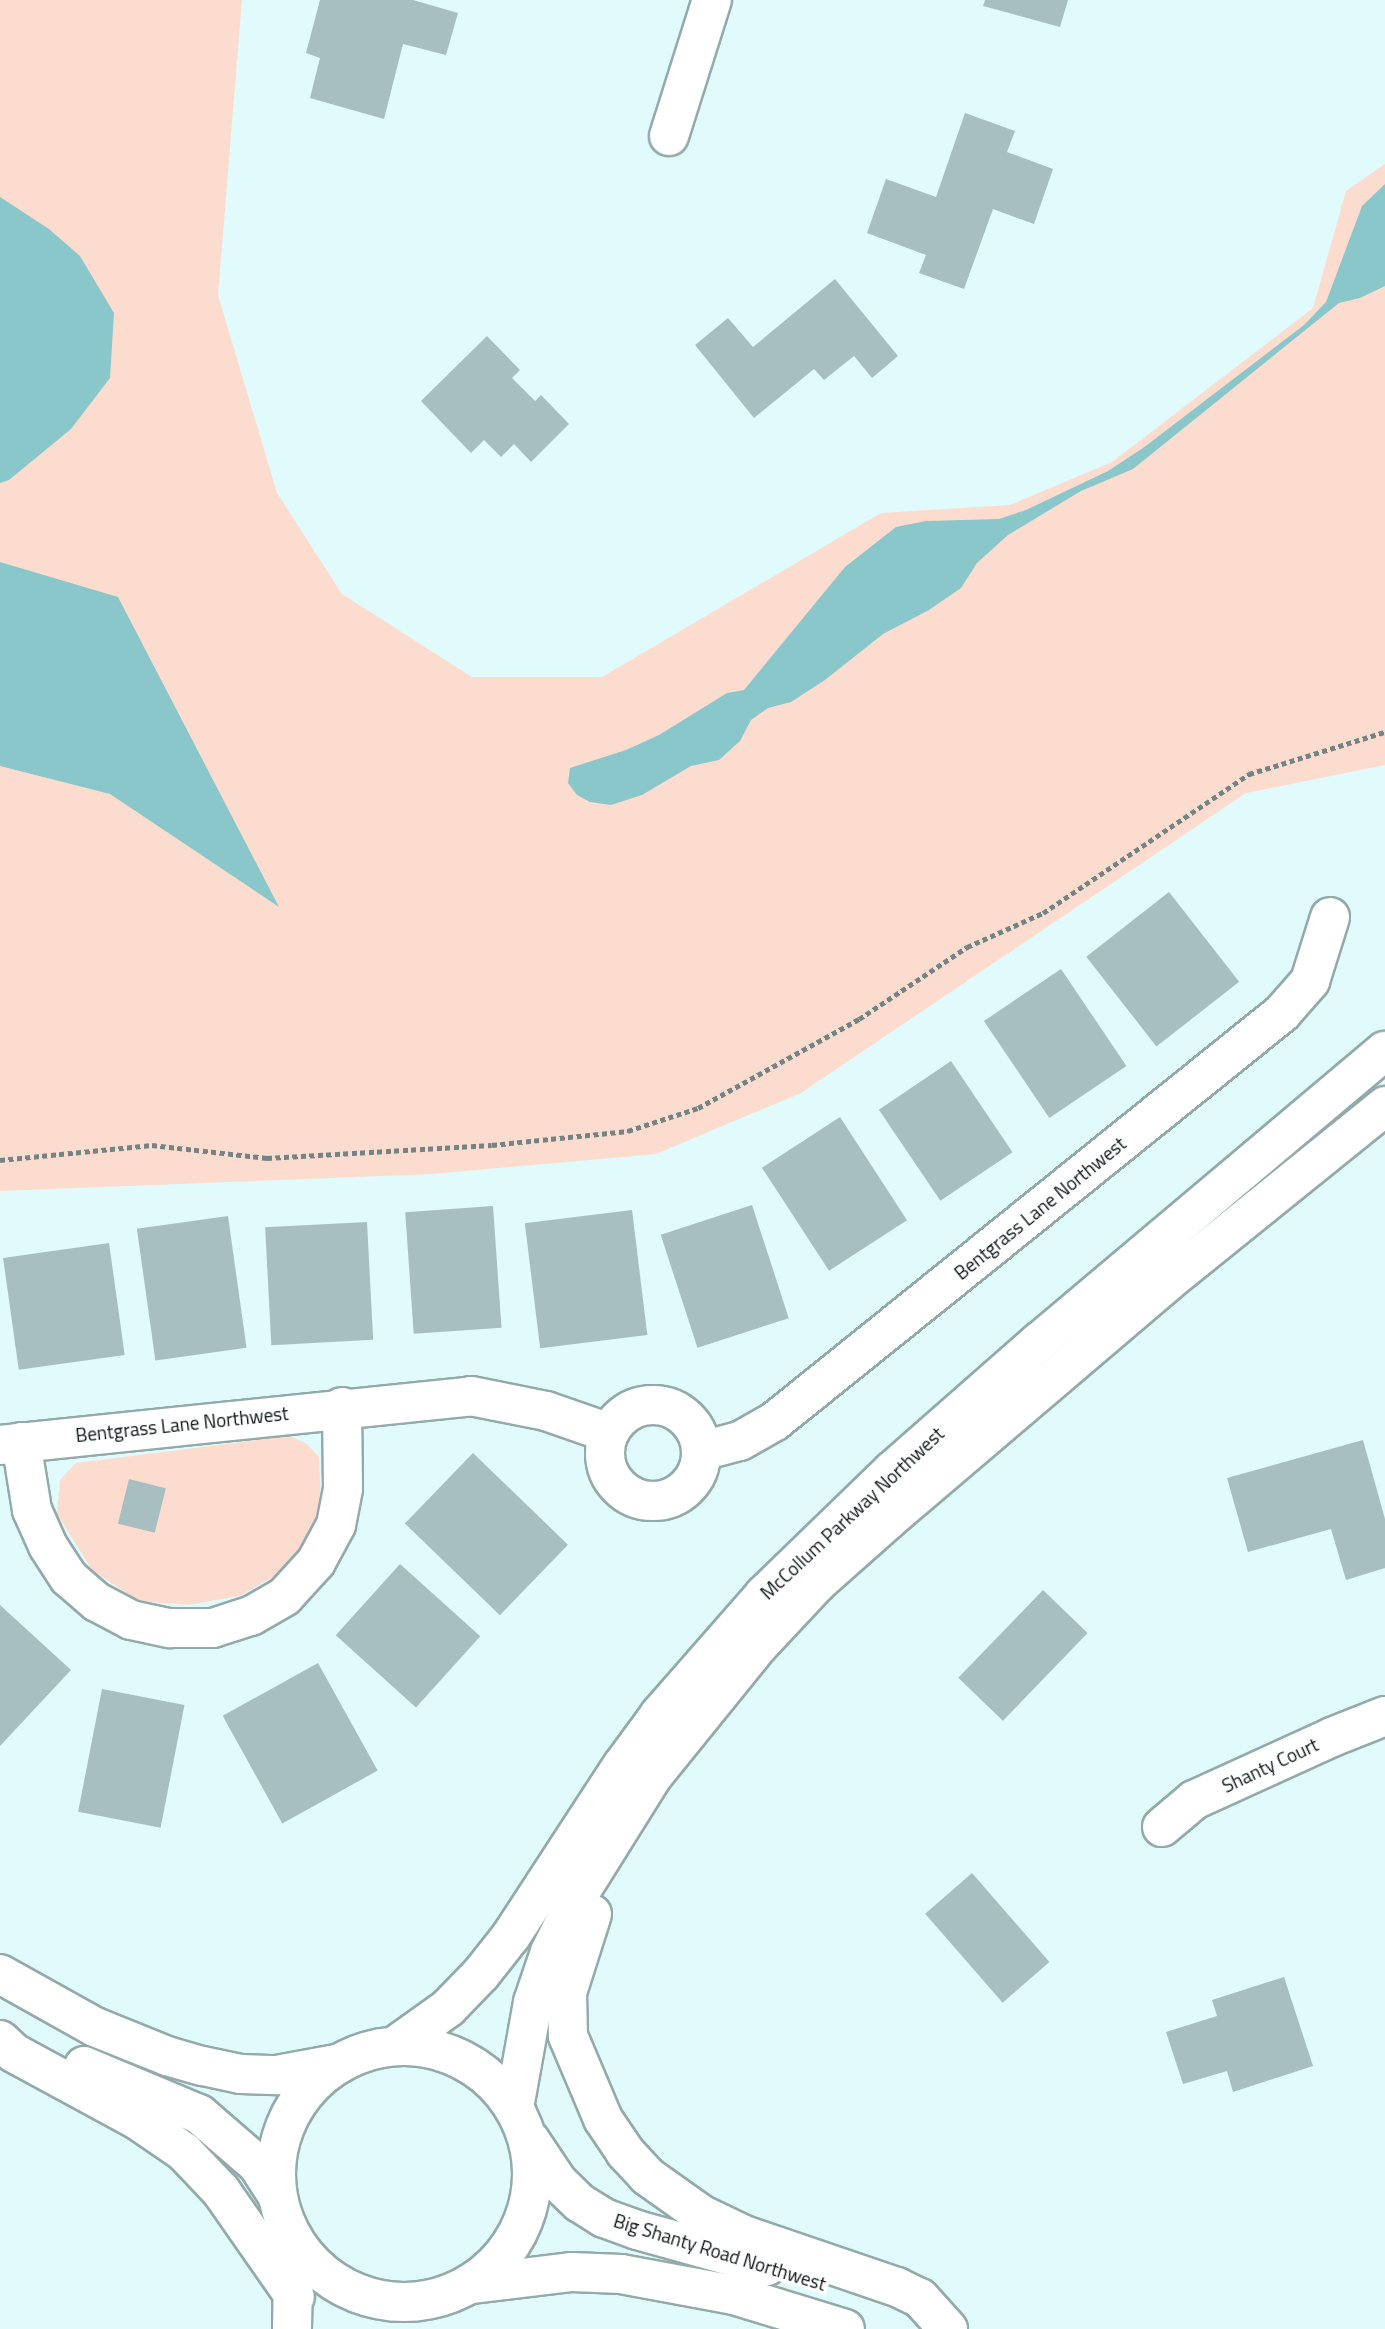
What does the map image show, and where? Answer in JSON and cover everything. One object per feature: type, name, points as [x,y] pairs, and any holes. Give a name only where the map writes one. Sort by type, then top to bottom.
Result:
[{"type":"street","points":[[668,136],[712,0]]},
{"type":"street","name":"Bentgrass Lane Northwest","points":[[702,1451],[740,1441],[775,1421],[1282,1013],[1310,981],[1330,917]]},
{"type":"street","name":"McCollum Parkway Northwest","points":[[395,2046],[448,2008],[481,1974],[511,1936],[653,1725],[704,1661],[764,1595],[892,1471],[1039,1342],[1385,1051]]},
{"type":"street","name":"McCollum Parkway Northwest","points":[[520,2121],[531,2008],[550,1952],[597,1862],[682,1737],[760,1644],[817,1583],[1166,1283],[1385,1106]]},
{"type":"street","name":"Bentgrass Lane Northwest","points":[[342,1407],[344,1489],[336,1525],[316,1562],[285,1596],[251,1616],[213,1628],[170,1628],[131,1620],[97,1602],[69,1577],[48,1546],[32,1510],[11,1443],[342,1407],[471,1396],[546,1411],[609,1433]]},
{"type":"street","points":[[646,1405],[663,1405],[678,1411],[690,1421],[699,1435],[702,1451],[697,1474],[682,1493],[668,1500],[637,1499],[622,1491],[609,1472],[604,1448],[609,1433],[618,1419],[631,1409],[646,1405]]},
{"type":"street","name":"Shanty Court","points":[[1162,1827],[1194,1800],[1332,1737],[1385,1716]]},
{"type":"street","points":[[597,1862],[595,1905],[566,1993],[568,2036],[603,2119],[625,2152],[647,2176],[702,2215],[744,2235],[897,2287],[920,2298],[946,2329]]},
{"type":"street","points":[[0,1973],[95,2027],[167,2056],[242,2074],[277,2075],[314,2070],[366,2051],[395,2046]]},
{"type":"street","points":[[0,2026],[65,2058],[199,2114],[257,2164],[277,2194],[290,2235],[294,2313]]},
{"type":"street","points":[[0,2040],[14,2053],[139,2121],[184,2152],[221,2190],[294,2313]]},
{"type":"street","name":"Big Shanty Road Northwest","points":[[395,2046],[430,2049],[463,2060],[492,2081],[558,2182],[580,2203],[609,2220],[846,2290],[946,2329]]},
{"type":"street","points":[[277,2194],[281,2134],[306,2091],[339,2063]]},
{"type":"street","points":[[378,2329],[434,2300],[473,2284],[500,2261],[520,2231],[531,2198],[533,2176],[520,2121]]},
{"type":"street","points":[[290,2235],[316,2268],[351,2292],[392,2303],[434,2300]]},
{"type":"street","name":"Big Shanty Road Northwest","points":[[473,2284],[572,2272],[621,2274],[734,2295],[845,2329]]},
{"type":"path","points":[[0,1160],[152,1145],[267,1158],[492,1145],[628,1131],[698,1108],[859,1019],[967,947],[1043,913],[1249,774],[1385,732]]},
{"type":"shaded area","points":[[0,0],[242,0],[218,295],[277,493],[342,594],[472,677],[602,677],[881,513],[1010,505],[1112,462],[1313,308],[1346,191],[1385,164],[1385,765],[1246,793],[801,1093],[656,1154],[433,1174],[0,1191]]},
{"type":"shaded area","points":[[290,1436],[307,1444],[319,1457],[321,1501],[307,1541],[275,1576],[239,1596],[188,1605],[139,1601],[92,1570],[57,1514],[60,1480],[76,1463]]},
{"type":"water","points":[[1385,184],[1385,286],[1360,298],[1339,303],[1133,469],[1081,491],[1008,535],[977,563],[961,588],[929,610],[883,634],[825,680],[791,702],[768,708],[751,720],[740,741],[719,760],[691,766],[642,795],[611,805],[590,802],[577,795],[568,783],[570,768],[626,750],[659,735],[727,693],[744,690],[845,567],[896,527],[926,521],[999,519],[1026,510],[1108,471],[1143,448],[1304,325],[1326,302],[1362,206]]},
{"type":"water","points":[[0,197],[49,229],[80,256],[114,313],[110,378],[71,429],[9,480],[0,483]]},
{"type":"water","points":[[0,562],[118,597],[279,907],[110,794],[0,766]]},
{"type":"building","points":[[320,0],[413,0],[458,13],[446,55],[403,44],[384,119],[310,98],[320,58],[306,53]]},
{"type":"building","points":[[985,0],[1068,0],[1060,27],[983,6]]},
{"type":"building","points":[[965,113],[1015,131],[1007,152],[1053,169],[1034,224],[993,209],[964,289],[919,273],[926,255],[867,233],[886,179],[936,197]]},
{"type":"building","points":[[835,279],[898,356],[872,378],[854,356],[824,380],[814,369],[754,418],[695,345],[728,318],[753,347]]},
{"type":"building","points":[[487,336],[520,370],[512,378],[535,401],[541,395],[569,424],[531,462],[514,444],[501,457],[484,440],[471,453],[421,401]]},
{"type":"building","points":[[1169,892],[1239,982],[1156,1046],[1086,957]]},
{"type":"building","points":[[1061,969],[1126,1066],[1049,1118],[984,1021]]},
{"type":"building","points":[[951,1061],[1013,1152],[940,1201],[879,1110]]},
{"type":"building","points":[[840,1117],[907,1220],[829,1271],[762,1168]]},
{"type":"building","points":[[752,1205],[789,1318],[697,1348],[661,1235]]},
{"type":"building","points":[[493,1206],[502,1328],[414,1334],[405,1212]]},
{"type":"building","points":[[632,1210],[647,1335],[540,1348],[525,1223]]},
{"type":"building","points":[[228,1216],[247,1348],[155,1361],[137,1229]]},
{"type":"building","points":[[367,1222],[373,1340],[271,1345],[265,1227]]},
{"type":"building","points":[[109,1243],[125,1355],[19,1370],[3,1258]]},
{"type":"building","points":[[1363,1440],[1385,1519],[1385,1568],[1346,1580],[1331,1529],[1248,1552],[1227,1478]]},
{"type":"building","points":[[473,1453],[568,1545],[500,1615],[405,1523]]},
{"type":"building","points":[[129,1479],[166,1488],[155,1533],[118,1524]]},
{"type":"building","points":[[400,1564],[480,1636],[416,1708],[336,1635]]},
{"type":"building","points":[[1043,1590],[1088,1633],[1003,1721],[958,1678]]},
{"type":"building","points":[[0,1605],[71,1670],[0,1746]]},
{"type":"building","points":[[318,1663],[378,1771],[282,1823],[223,1716]]},
{"type":"building","points":[[102,1689],[184,1705],[161,1828],[78,1812]]},
{"type":"building","points":[[972,1873],[1049,1962],[1003,2003],[925,1914]]},
{"type":"building","points":[[1284,1977],[1313,2066],[1233,2092],[1227,2071],[1183,2084],[1166,2032],[1217,2016],[1212,2000]]}]
